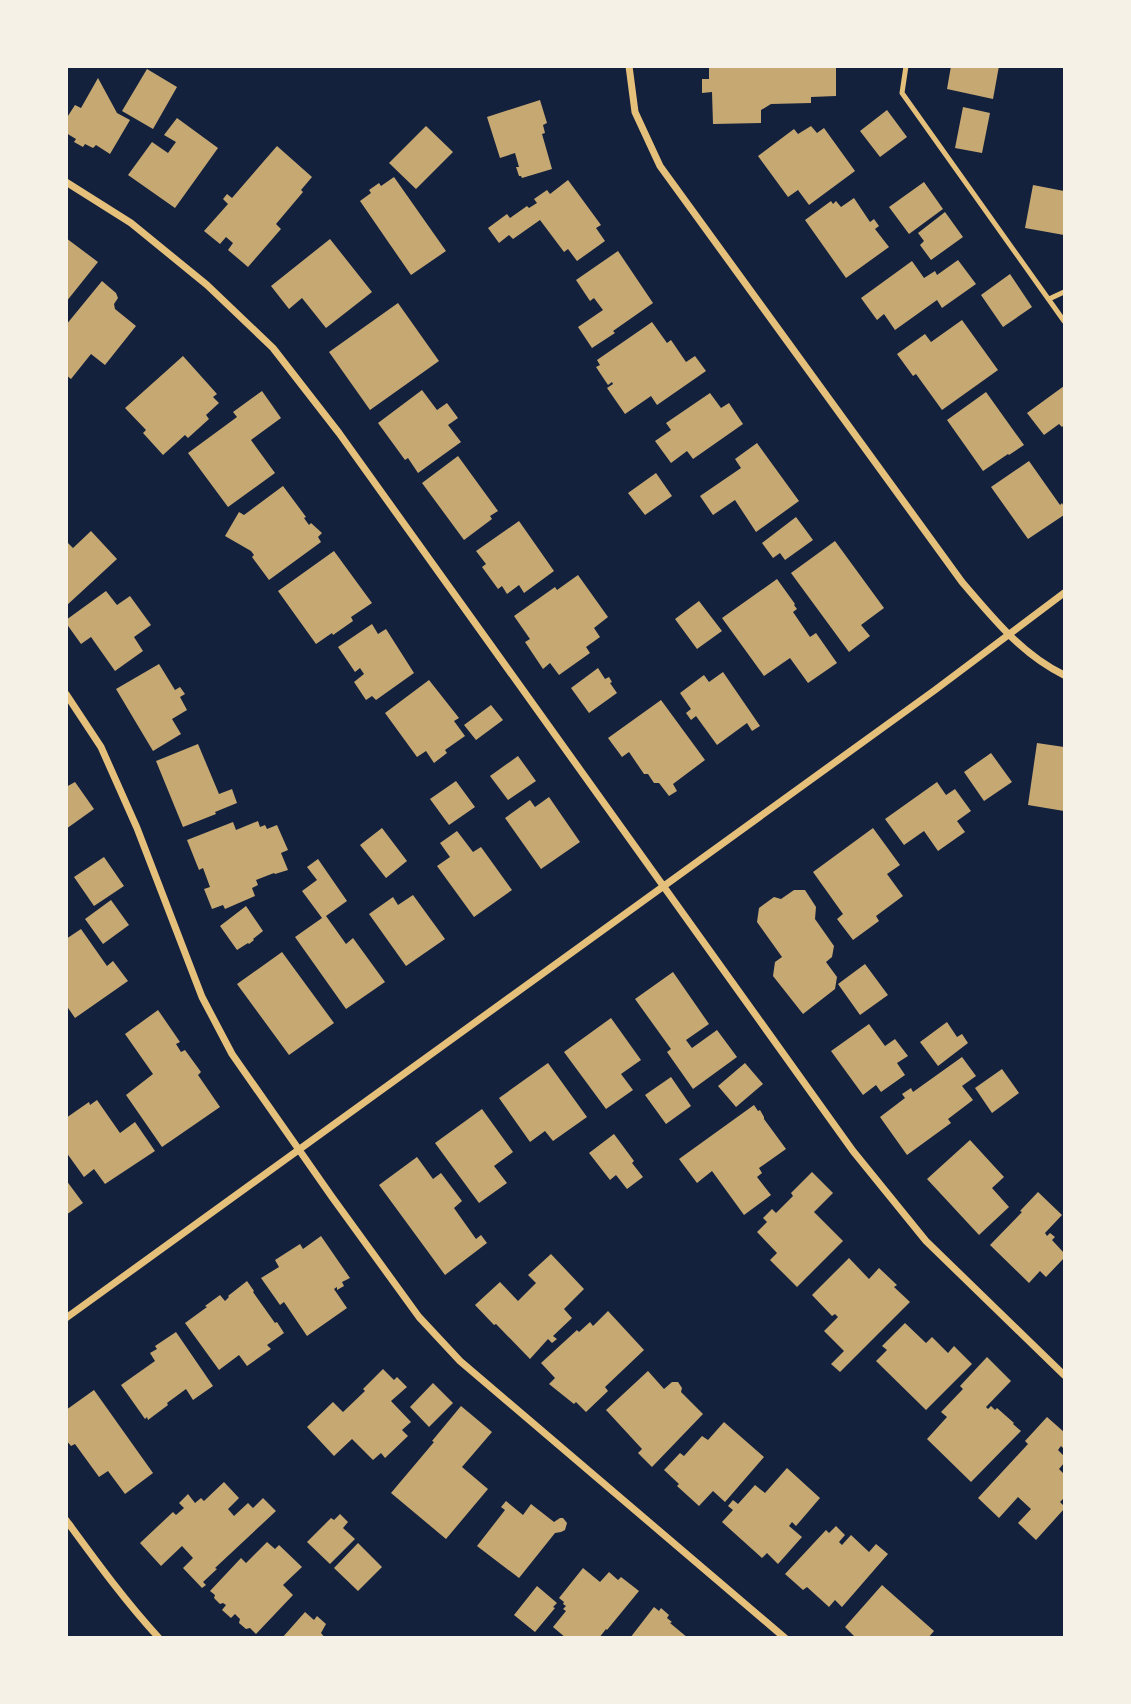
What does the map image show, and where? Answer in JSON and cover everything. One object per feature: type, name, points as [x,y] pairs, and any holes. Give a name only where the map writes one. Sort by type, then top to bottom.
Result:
[{"type":"street","points":[[629,66],[635,112],[660,166],[962,582],[1007,635],[1048,667],[1065,675]]},
{"type":"street","points":[[66,182],[131,223],[208,285],[274,348],[340,433],[853,1151],[926,1241],[1065,1375]]},
{"type":"street","points":[[66,1318],[935,690],[1065,593]]},
{"type":"street","points":[[66,694],[101,747],[137,828],[202,997],[232,1054],[419,1318],[460,1361],[785,1637]]},
{"type":"street","points":[[66,1520],[103,1572],[159,1637]]},
{"type":"lane","points":[[906,66],[902,93],[1065,321]]},
{"type":"lane","points":[[1049,299],[1065,292]]},
{"type":"building","points":[[709,66],[836,66],[836,96],[811,97],[811,103],[771,104],[761,110],[761,123],[713,124],[712,92],[702,93],[702,79],[709,79]]},
{"type":"building","points":[[951,66],[999,66],[993,99],[947,89]]},
{"type":"building","points":[[147,69],[177,87],[153,129],[122,111]]},
{"type":"building","points":[[98,78],[117,113],[130,120],[110,154],[96,145],[93,148],[85,144],[83,147],[66,133],[66,119],[75,105],[81,108]]},
{"type":"building","points":[[540,100],[547,123],[543,125],[545,133],[542,134],[552,169],[522,178],[516,167],[519,167],[515,153],[500,158],[487,117]]},
{"type":"building","points":[[963,107],[990,113],[982,153],[955,148]]},
{"type":"building","points":[[887,110],[907,137],[880,157],[860,131]]},
{"type":"building","points":[[177,118],[218,148],[175,208],[128,175],[152,142],[168,153],[176,142],[164,135]]},
{"type":"building","points":[[426,126],[453,152],[416,189],[389,163]]},
{"type":"building","points":[[811,126],[817,133],[824,128],[855,171],[809,205],[798,190],[788,197],[758,156],[794,129],[798,134]]},
{"type":"building","points":[[277,146],[312,177],[276,224],[281,229],[248,267],[228,250],[233,243],[226,237],[220,244],[204,231],[228,204],[223,199],[227,194],[232,198]]},
{"type":"building","points":[[394,177],[446,251],[411,275],[360,201],[371,193],[369,190]]},
{"type":"building","points":[[568,180],[601,225],[596,228],[605,241],[577,261],[568,249],[564,252],[540,220],[513,239],[509,235],[499,243],[488,228],[507,214],[510,218],[527,206],[529,208],[537,203],[534,199],[547,190],[550,194]]},
{"type":"building","points":[[924,182],[943,209],[909,234],[889,207]]},
{"type":"building","points":[[1033,185],[1064,191],[1064,235],[1025,228]]},
{"type":"building","points":[[854,198],[870,222],[874,219],[879,226],[875,229],[889,247],[846,278],[805,220],[831,201],[833,204],[836,201],[841,207]]},
{"type":"building","points":[[945,212],[963,237],[931,260],[920,245],[924,241],[918,233]]},
{"type":"building","points":[[66,238],[98,262],[66,302]]},
{"type":"building","points":[[330,239],[372,292],[326,328],[302,298],[289,309],[271,286]]},
{"type":"building","points":[[618,251],[653,303],[592,348],[578,327],[603,310],[594,298],[590,301],[576,280]]},
{"type":"building","points":[[958,260],[976,284],[942,308],[937,300],[895,330],[884,314],[877,320],[861,298],[912,261],[924,278],[935,271],[937,275]]},
{"type":"building","points":[[1010,274],[1032,307],[1003,327],[981,295]]},
{"type":"building","points":[[102,281],[116,293],[118,298],[114,304],[115,309],[136,326],[105,365],[91,354],[71,379],[66,375],[66,325]]},
{"type":"building","points":[[398,303],[439,361],[370,410],[329,352]]},
{"type":"building","points":[[962,320],[998,370],[942,410],[916,374],[913,376],[897,354],[925,334],[931,342]]},
{"type":"building","points":[[652,322],[667,343],[671,340],[686,362],[695,356],[706,371],[657,405],[651,396],[625,414],[607,388],[612,382],[608,385],[596,367],[600,365],[597,360]]},
{"type":"building","points":[[183,356],[217,394],[213,397],[219,403],[206,415],[209,419],[188,438],[185,435],[163,455],[143,433],[146,430],[125,408]]},
{"type":"building","points":[[1064,386],[1064,425],[1062,427],[1059,424],[1044,435],[1027,413]]},
{"type":"building","points":[[422,390],[437,410],[447,403],[458,418],[448,425],[461,442],[418,473],[378,423]]},
{"type":"building","points":[[262,391],[281,418],[251,440],[275,473],[228,507],[188,453],[237,417],[233,412]]},
{"type":"building","points":[[986,392],[1024,445],[983,471],[947,420]]},
{"type":"building","points":[[710,393],[721,408],[729,403],[743,424],[693,459],[687,451],[671,463],[655,441],[671,430],[666,423]]},
{"type":"building","points":[[757,443],[799,501],[756,532],[735,500],[713,515],[700,496],[741,468],[735,459]]},
{"type":"building","points":[[458,456],[498,511],[490,516],[492,519],[464,540],[422,483]]},
{"type":"building","points":[[1029,461],[1060,505],[1062,503],[1064,515],[1028,539],[991,487]]},
{"type":"building","points":[[656,473],[672,496],[645,515],[628,493]]},
{"type":"building","points":[[283,486],[309,525],[311,523],[322,533],[318,537],[321,542],[269,580],[252,557],[254,555],[251,551],[225,536],[239,512],[244,515]]},
{"type":"building","points":[[796,517],[813,540],[785,560],[780,553],[773,558],[762,543]]},
{"type":"building","points":[[519,521],[554,571],[524,593],[519,585],[507,594],[502,586],[498,589],[482,567],[486,564],[476,551]]},
{"type":"building","points":[[91,531],[117,559],[66,606],[66,541],[73,548]]},
{"type":"building","points":[[835,541],[884,608],[861,625],[870,636],[849,652],[791,573]]},
{"type":"building","points":[[334,551],[372,603],[351,617],[353,621],[316,644],[278,591]]},
{"type":"building","points":[[578,575],[608,617],[594,628],[600,637],[586,647],[590,653],[559,675],[550,663],[543,669],[525,642],[530,639],[514,616],[555,587],[557,590]]},
{"type":"building","points":[[777,579],[795,604],[797,609],[793,612],[810,637],[816,633],[837,663],[808,683],[790,658],[764,676],[722,618]]},
{"type":"building","points":[[106,591],[117,605],[130,596],[151,625],[134,637],[143,651],[115,671],[91,637],[81,644],[66,623],[66,620]]},
{"type":"building","points":[[699,601],[722,631],[697,649],[675,619]]},
{"type":"building","points":[[372,624],[378,634],[386,629],[414,673],[376,700],[372,696],[366,700],[354,682],[364,674],[360,668],[355,672],[338,647]]},
{"type":"building","points":[[159,664],[175,690],[180,687],[185,694],[180,697],[187,710],[172,719],[181,734],[153,751],[116,689]]},
{"type":"building","points":[[598,668],[605,679],[609,677],[617,693],[589,713],[571,688]]},
{"type":"building","points":[[723,672],[760,726],[752,731],[747,723],[717,745],[696,716],[691,720],[686,713],[691,709],[680,693],[704,675],[709,682]]},
{"type":"building","points":[[429,680],[459,718],[454,721],[465,736],[445,750],[447,753],[434,763],[426,751],[417,757],[385,713]]},
{"type":"building","points":[[661,700],[705,760],[673,784],[677,791],[669,796],[659,783],[654,783],[648,774],[644,774],[629,752],[622,757],[608,738]]},
{"type":"building","points":[[491,705],[503,720],[476,740],[464,725]]},
{"type":"building","points":[[1037,743],[1064,747],[1064,811],[1028,805]]},
{"type":"building","points":[[198,744],[219,794],[232,789],[237,803],[183,827],[156,761]]},
{"type":"building","points":[[991,753],[1012,782],[984,801],[964,772]]},
{"type":"building","points":[[518,756],[536,781],[508,800],[490,776]]},
{"type":"building","points":[[456,781],[475,807],[449,825],[430,799]]},
{"type":"building","points":[[75,782],[94,809],[66,829],[66,787]]},
{"type":"building","points":[[937,782],[946,795],[955,789],[971,811],[957,821],[965,832],[938,851],[924,831],[904,845],[885,819]]},
{"type":"building","points":[[549,797],[580,842],[541,869],[505,818],[530,800],[535,807]]},
{"type":"building","points":[[258,821],[260,827],[265,825],[267,829],[277,825],[288,850],[281,853],[288,870],[256,880],[258,885],[252,888],[255,896],[225,909],[223,905],[212,909],[204,889],[210,887],[203,868],[199,870],[187,840],[233,822],[236,830]]},
{"type":"building","points":[[382,828],[407,861],[386,878],[360,845]]},
{"type":"building","points":[[873,828],[900,865],[887,874],[903,896],[876,916],[879,921],[853,940],[837,919],[843,914],[813,872]]},
{"type":"building","points":[[457,831],[473,852],[481,847],[512,890],[474,917],[437,866],[450,857],[440,843]]},
{"type":"building","points":[[104,857],[124,886],[94,906],[74,877]]},
{"type":"building","points":[[318,859],[347,901],[326,916],[346,944],[353,938],[385,982],[346,1009],[295,937],[322,918],[302,891],[317,880],[307,867]]},
{"type":"building","points":[[794,890],[805,890],[816,907],[815,919],[834,946],[832,957],[826,962],[837,977],[835,989],[803,1014],[773,976],[775,962],[782,957],[757,922],[759,908],[774,897],[781,899]]},
{"type":"building","points":[[413,895],[445,939],[406,966],[369,914],[393,897],[398,905]]},
{"type":"building","points":[[111,900],[129,925],[103,944],[85,919]]},
{"type":"building","points":[[246,906],[263,931],[249,944],[237,950],[220,926]]},
{"type":"building","points":[[81,929],[107,966],[113,961],[128,981],[75,1018],[66,1005],[66,939]]},
{"type":"building","points":[[282,952],[334,1023],[289,1055],[237,984]]},
{"type":"building","points":[[865,964],[888,995],[860,1015],[838,984]]},
{"type":"building","points":[[673,972],[709,1024],[686,1040],[692,1048],[717,1030],[737,1057],[693,1089],[667,1052],[671,1049],[635,999]]},
{"type":"building","points":[[158,1010],[180,1042],[176,1044],[181,1052],[185,1050],[201,1072],[198,1075],[220,1107],[162,1147],[126,1095],[153,1074],[125,1034]]},
{"type":"building","points":[[611,1018],[641,1060],[621,1074],[633,1090],[606,1109],[564,1052]]},
{"type":"building","points":[[947,1022],[957,1037],[962,1034],[968,1043],[938,1066],[920,1042]]},
{"type":"building","points":[[869,1024],[885,1046],[895,1039],[908,1056],[897,1063],[905,1075],[881,1092],[876,1085],[863,1095],[831,1051]]},
{"type":"building","points":[[962,1057],[976,1076],[962,1086],[973,1100],[948,1119],[951,1123],[907,1155],[880,1117],[905,1098],[902,1094],[911,1088],[913,1092]]},
{"type":"building","points":[[548,1063],[587,1117],[553,1141],[545,1131],[530,1142],[499,1098]]},
{"type":"building","points":[[745,1063],[763,1084],[736,1107],[718,1086]]},
{"type":"building","points":[[1002,1069],[1019,1093],[992,1113],[975,1088]]},
{"type":"building","points":[[671,1077],[691,1106],[666,1124],[645,1095]]},
{"type":"building","points":[[97,1100],[120,1133],[135,1122],[155,1151],[105,1184],[94,1169],[84,1177],[66,1152],[66,1118],[89,1102],[90,1105]]},
{"type":"building","points":[[754,1105],[786,1149],[759,1168],[762,1173],[757,1177],[771,1195],[744,1215],[712,1171],[697,1183],[679,1159]]},
{"type":"building","points":[[482,1109],[513,1152],[494,1166],[507,1183],[479,1203],[435,1143]]},
{"type":"building","points":[[614,1134],[643,1177],[627,1189],[616,1175],[610,1180],[589,1153]]},
{"type":"building","points":[[970,1140],[1004,1177],[992,1188],[1009,1207],[979,1235],[927,1179]]},
{"type":"building","points":[[417,1157],[433,1179],[441,1173],[462,1201],[454,1208],[476,1239],[481,1235],[487,1243],[445,1275],[379,1185]]},
{"type":"building","points":[[812,1172],[833,1193],[814,1212],[843,1241],[797,1287],[770,1260],[777,1253],[757,1232],[767,1222],[763,1218],[772,1209],[776,1213]]},
{"type":"building","points":[[66,1180],[83,1203],[66,1215]]},
{"type":"building","points":[[1038,1192],[1062,1215],[1045,1233],[1055,1237],[1052,1240],[1064,1253],[1064,1258],[1046,1277],[1040,1271],[1029,1283],[990,1245]]},
{"type":"building","points":[[321,1236],[350,1278],[342,1282],[344,1286],[334,1289],[347,1308],[307,1336],[284,1302],[280,1305],[261,1278],[279,1267],[275,1260],[300,1244],[303,1249]]},
{"type":"building","points":[[551,1254],[584,1289],[564,1309],[572,1318],[553,1336],[557,1339],[552,1343],[548,1339],[530,1359],[475,1305],[500,1282],[518,1301],[536,1283],[528,1275]]},
{"type":"building","points":[[849,1258],[869,1279],[879,1268],[910,1302],[840,1372],[831,1364],[844,1351],[824,1331],[838,1317],[835,1314],[832,1316],[812,1295]]},
{"type":"building","points":[[247,1281],[284,1333],[267,1345],[271,1349],[247,1366],[239,1355],[219,1370],[185,1323],[220,1295],[225,1301]]},
{"type":"building","points":[[608,1311],[644,1350],[605,1387],[608,1391],[586,1412],[549,1384],[555,1378],[541,1363],[577,1330],[579,1332],[590,1322],[593,1326]]},
{"type":"building","points":[[905,1323],[926,1343],[932,1337],[948,1353],[954,1346],[972,1364],[926,1410],[876,1361],[887,1350],[882,1346]]},
{"type":"building","points":[[176,1332],[213,1386],[193,1400],[186,1389],[148,1420],[147,1417],[145,1419],[121,1385],[155,1361],[150,1353],[157,1349],[155,1346]]},
{"type":"building","points":[[987,1357],[1011,1381],[986,1407],[988,1409],[991,1406],[995,1410],[997,1408],[1021,1431],[971,1482],[927,1439],[947,1417],[941,1412],[963,1389],[960,1386]]},
{"type":"building","points":[[383,1369],[394,1380],[397,1377],[407,1387],[391,1401],[411,1422],[402,1430],[408,1436],[385,1458],[381,1453],[373,1460],[352,1439],[334,1456],[307,1427],[333,1402],[343,1412]]},
{"type":"building","points":[[648,1371],[664,1389],[672,1382],[678,1382],[682,1388],[681,1392],[703,1414],[652,1467],[638,1453],[642,1449],[606,1410]]},
{"type":"building","points":[[433,1383],[453,1403],[429,1427],[410,1407]]},
{"type":"building","points":[[94,1390],[153,1473],[125,1494],[108,1471],[99,1477],[75,1444],[71,1446],[66,1440],[66,1410]]},
{"type":"building","points":[[461,1406],[492,1432],[462,1467],[488,1489],[446,1539],[391,1493]]},
{"type":"building","points":[[1047,1417],[1064,1432],[1064,1449],[1061,1446],[1058,1450],[1064,1456],[1064,1463],[1059,1469],[1064,1474],[1064,1498],[1060,1502],[1064,1509],[1036,1540],[1018,1523],[1031,1509],[1018,1497],[999,1518],[978,1498],[1028,1444],[1025,1441]]},
{"type":"building","points":[[724,1422],[764,1457],[725,1502],[713,1491],[699,1506],[664,1470],[680,1453],[684,1456],[702,1436],[708,1440]]},
{"type":"building","points":[[787,1468],[820,1498],[796,1526],[792,1522],[789,1526],[802,1537],[778,1564],[767,1553],[762,1558],[722,1522],[733,1510],[728,1506],[733,1500],[738,1504],[755,1485],[765,1493]]},
{"type":"building","points":[[224,1482],[239,1498],[228,1509],[234,1516],[248,1503],[253,1508],[263,1498],[276,1511],[215,1568],[217,1569],[203,1582],[206,1585],[202,1588],[183,1568],[193,1558],[182,1546],[161,1566],[140,1543],[173,1512],[176,1515],[184,1508],[179,1503],[188,1494],[195,1503],[201,1498],[204,1501]]},
{"type":"building","points":[[506,1501],[523,1515],[531,1504],[554,1522],[563,1518],[567,1523],[565,1530],[555,1533],[519,1578],[477,1546],[505,1510],[501,1507]]},
{"type":"building","points":[[340,1514],[348,1522],[343,1528],[355,1539],[330,1564],[307,1542],[331,1518],[334,1520]]},
{"type":"building","points":[[836,1526],[845,1535],[839,1542],[842,1545],[851,1535],[869,1552],[876,1544],[888,1554],[842,1607],[835,1600],[829,1607],[807,1587],[803,1590],[785,1574],[826,1530],[829,1533]]},
{"type":"building","points":[[267,1542],[275,1549],[279,1545],[302,1567],[283,1585],[293,1595],[256,1634],[239,1623],[240,1619],[235,1614],[231,1618],[222,1610],[226,1605],[220,1604],[210,1591],[241,1558],[246,1563]]},
{"type":"building","points":[[358,1543],[382,1567],[358,1591],[334,1568]]},
{"type":"building","points":[[583,1568],[600,1582],[609,1572],[618,1580],[621,1577],[639,1591],[599,1638],[566,1638],[553,1627],[566,1611],[563,1609],[566,1606],[564,1602],[559,1598]]},
{"type":"building","points":[[882,1585],[934,1631],[928,1638],[856,1638],[845,1627]]},
{"type":"building","points":[[537,1586],[557,1603],[535,1632],[514,1615]]},
{"type":"building","points":[[654,1607],[659,1611],[661,1608],[669,1615],[667,1618],[672,1622],[670,1623],[688,1638],[630,1638]]},
{"type":"building","points":[[305,1612],[314,1620],[317,1616],[326,1624],[321,1633],[325,1638],[282,1638]]}]
